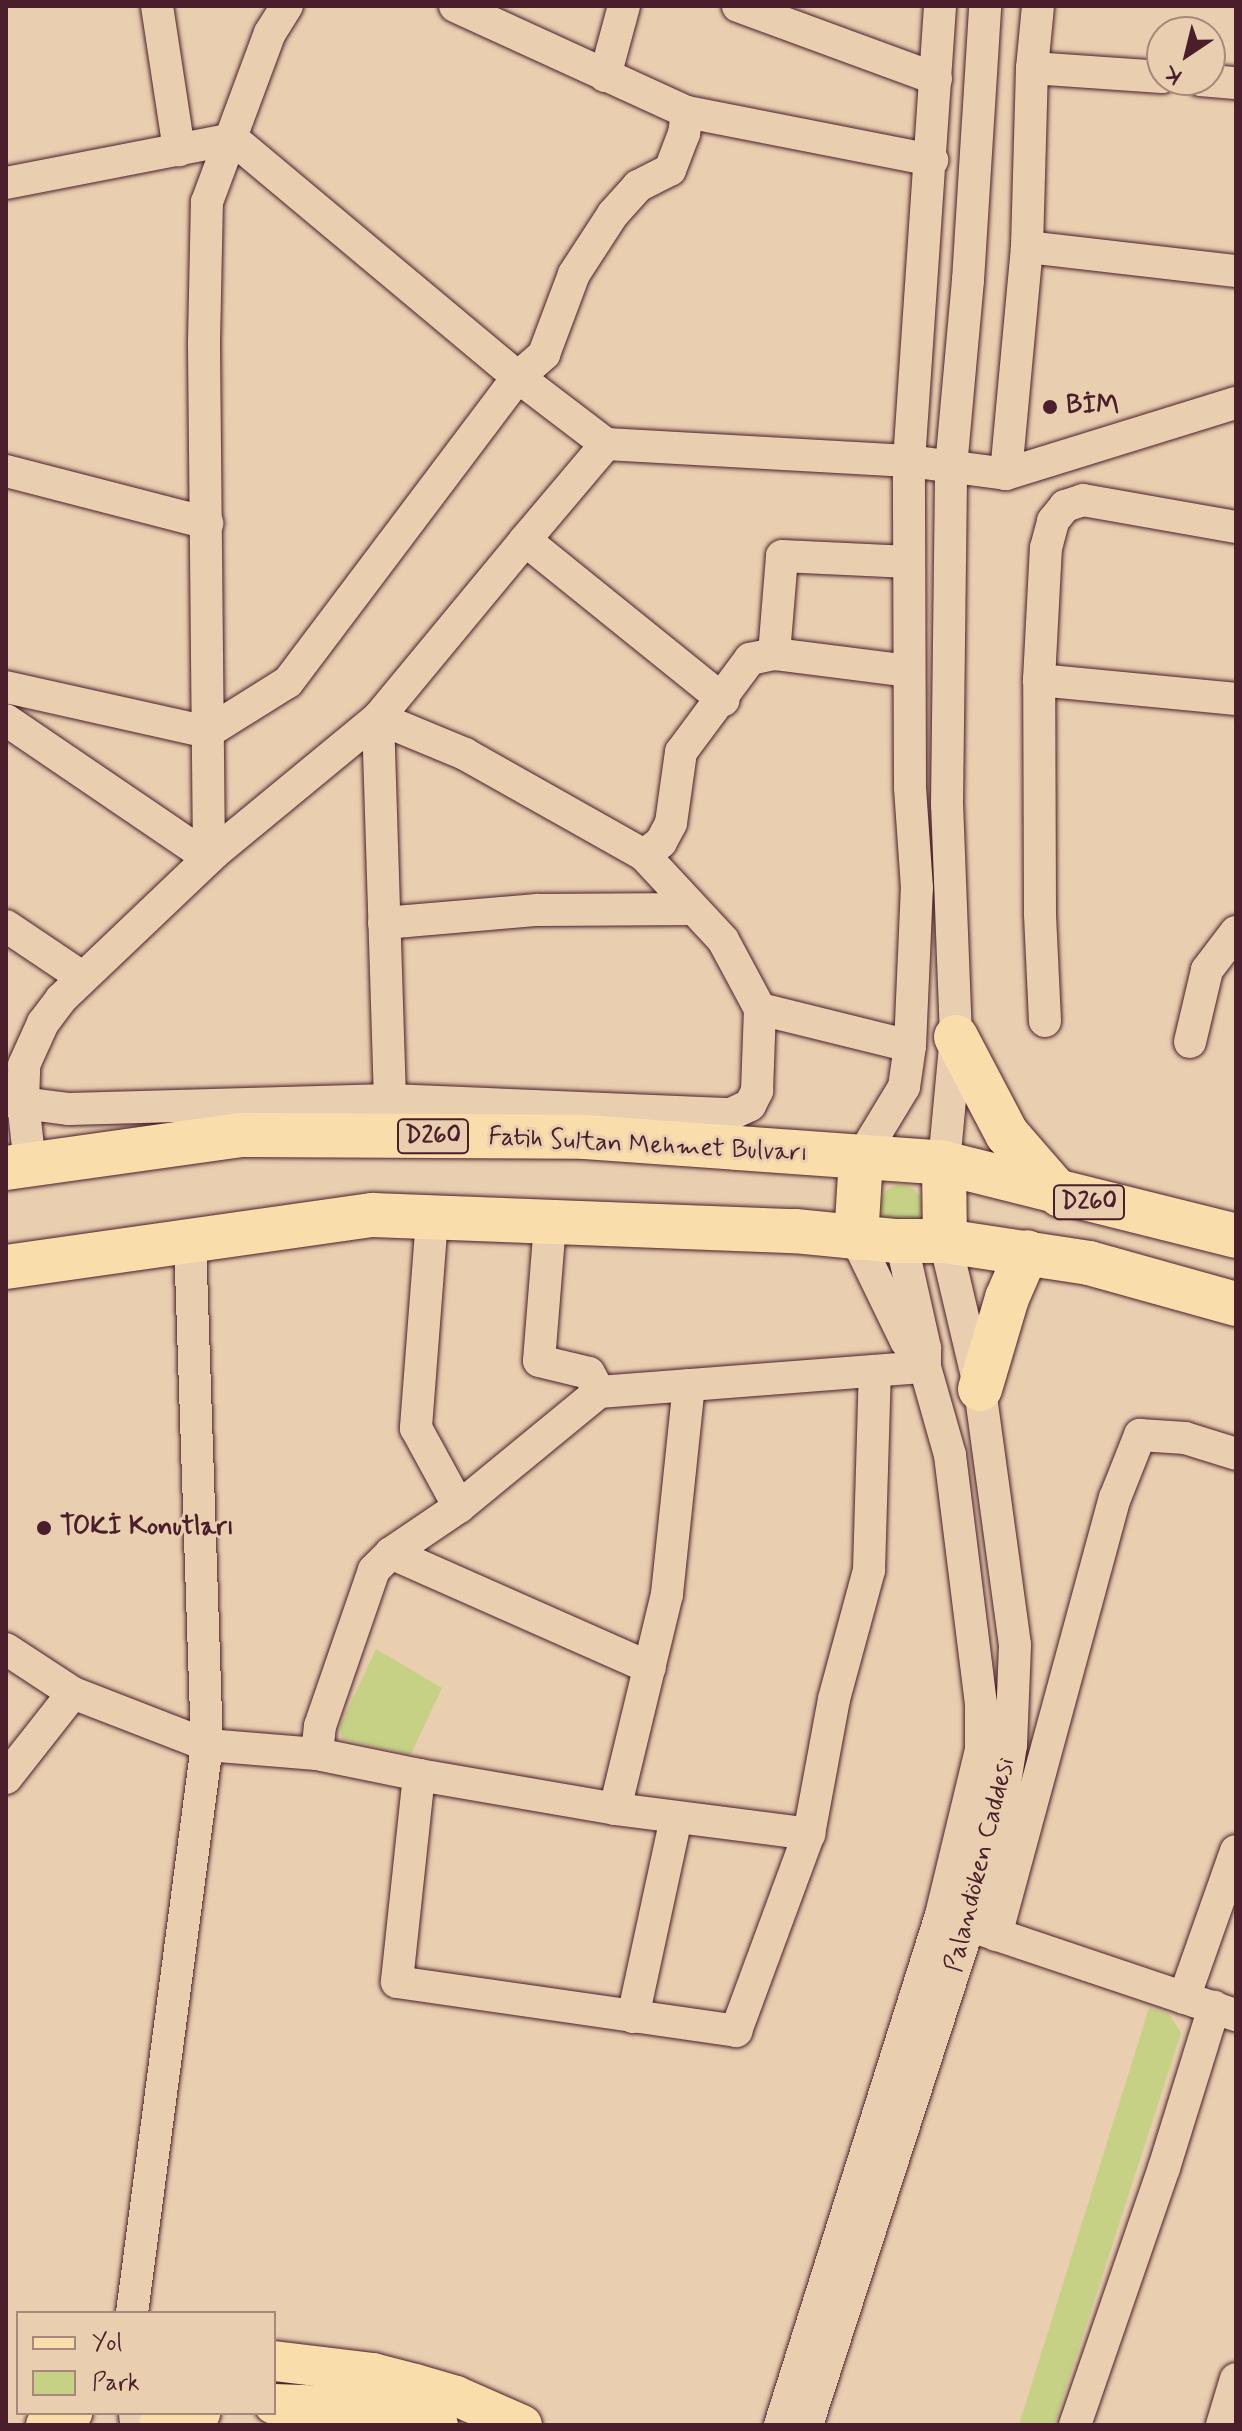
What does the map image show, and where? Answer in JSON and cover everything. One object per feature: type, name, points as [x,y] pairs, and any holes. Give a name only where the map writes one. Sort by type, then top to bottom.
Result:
[{"type":"highway","points":[[956,1037],[1007,1134],[1060,1195]]},
{"type":"highway","name":"Fatih Sultan Mehmet Bulvarı","points":[[18,1167],[242,1135],[585,1137],[861,1158]]},
{"type":"highway","points":[[856,1238],[861,1158]]},
{"type":"highway","name":"D260","points":[[861,1158],[944,1163],[1060,1195],[1236,1236]]},
{"type":"highway","points":[[944,1163],[945,1241]]},
{"type":"highway","name":"D260","points":[[6,1267],[373,1215],[795,1231],[856,1238],[945,1241],[1089,1263],[1236,1304]]},
{"type":"highway","points":[[980,1389],[1007,1298],[1027,1252]]},
{"type":"main road","points":[[276,2361],[373,2373],[456,2396],[522,2425]]},
{"type":"main road","points":[[276,2404],[360,2407],[438,2425]]},
{"type":"main road","points":[[46,2425],[68,2415]]},
{"type":"main road","points":[[159,2425],[193,2415]]},
{"type":"street","points":[[157,6],[179,150]]},
{"type":"street","points":[[209,858],[204,342],[207,202],[270,33],[287,6]]},
{"type":"street","points":[[455,6],[687,112],[932,160]]},
{"type":"street","points":[[605,76],[624,6]]},
{"type":"street","points":[[738,6],[796,16],[936,79]]},
{"type":"street","points":[[861,1158],[904,1087],[910,1046],[917,888],[910,787],[909,461],[932,160],[940,6]]},
{"type":"street","points":[[944,1163],[956,1037],[947,805],[951,467],[968,280],[985,6]]},
{"type":"street","points":[[1006,474],[1027,247],[1032,68],[1038,6]]},
{"type":"street","points":[[1032,68],[1146,76]]},
{"type":"street","points":[[6,687],[208,732],[288,682],[518,377],[544,354],[574,274],[613,214],[638,186],[670,170],[684,134],[687,112]]},
{"type":"street","points":[[6,183],[233,139]]},
{"type":"street","points":[[233,139],[518,377],[606,444],[909,461],[1006,474],[1236,403]]},
{"type":"street","points":[[1027,247],[1236,271]]},
{"type":"street","points":[[18,1167],[14,1102],[24,1065],[43,1023],[82,977],[209,858],[378,718],[606,444]]},
{"type":"street","points":[[6,471],[207,523]]},
{"type":"street","points":[[1045,1021],[1039,680],[1046,548],[1053,521],[1065,506],[1083,500],[1236,527]]},
{"type":"street","points":[[525,540],[723,700]]},
{"type":"street","points":[[774,654],[782,556],[909,562]]},
{"type":"street","points":[[644,855],[661,842],[671,823],[681,752],[723,700],[750,659],[774,654],[908,671]]},
{"type":"street","points":[[1039,680],[1236,699]]},
{"type":"street","points":[[14,1102],[69,1109],[390,1100],[738,1113],[750,1105],[757,1091],[760,1009],[723,940],[644,855],[465,754],[378,718]]},
{"type":"street","points":[[378,718],[390,1100]]},
{"type":"street","points":[[6,720],[209,858]]},
{"type":"street","points":[[384,923],[537,910],[693,909]]},
{"type":"street","points":[[6,926],[82,977]]},
{"type":"street","points":[[1190,1042],[1207,970],[1236,932]]},
{"type":"street","points":[[760,1009],[910,1046]]},
{"type":"street","points":[[432,1219],[416,1428],[459,1507]]},
{"type":"street","points":[[550,1224],[539,1361],[589,1373],[599,1392]]},
{"type":"street","name":"Palandöken Caddesi","points":[[780,2425],[969,1925],[981,1750],[982,1727],[950,1455],[937,1401],[925,1367],[906,1341],[856,1238]]},
{"type":"street","points":[[132,2311],[207,1745],[190,1240]]},
{"type":"street","name":"Palandöken Caddesi","points":[[901,1241],[925,1348],[925,1367]]},
{"type":"street","name":"Palandöken Caddesi","points":[[807,2425],[969,1925],[1004,1789],[1016,1678],[1015,1645],[980,1389],[945,1241]]},
{"type":"street","points":[[317,1754],[320,1726],[374,1570],[391,1553],[459,1507],[599,1392],[925,1367]]},
{"type":"street","points":[[419,1775],[397,1982],[736,2031],[809,1834],[834,1699],[869,1570],[875,1371]]},
{"type":"street","points":[[615,1809],[667,1594],[689,1385]]},
{"type":"street","points":[[937,1401],[980,1389]]},
{"type":"street","points":[[1211,2007],[969,1925],[1115,1498],[1140,1435],[1185,1438],[1236,1454]]},
{"type":"street","points":[[391,1553],[650,1668]]},
{"type":"street","points":[[6,1649],[73,1693],[207,1745],[317,1754],[615,1809],[809,1834]]},
{"type":"street","points":[[6,1778],[73,1693]]},
{"type":"street","points":[[633,2017],[676,1818]]},
{"type":"street","points":[[1075,2425],[1164,2168],[1211,2007],[1236,1851]]},
{"type":"street","points":[[1222,2425],[1236,2379]]},
{"type":"green space","points":[[901,1185],[916,1191],[922,1206],[916,1221],[901,1227],[886,1221],[880,1206],[886,1191]]},
{"type":"green space","points":[[376,1649],[442,1688],[411,1754],[342,1739],[340,1726]]},
{"type":"green space","points":[[1149,2008],[1169,2014],[1181,2033],[1054,2425],[1019,2425]]},
{"type":"place","name":"BİM","points":[[1050,407]]},
{"type":"place","name":"TOKİ Konutları","points":[[44,1528]]}]
